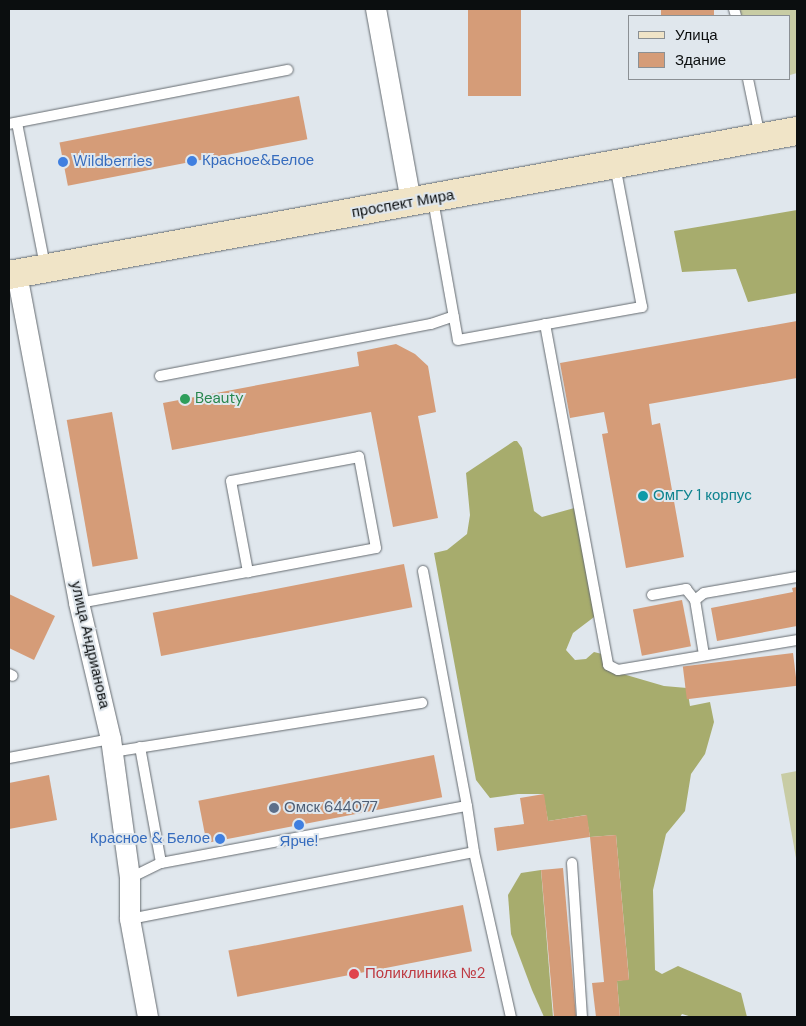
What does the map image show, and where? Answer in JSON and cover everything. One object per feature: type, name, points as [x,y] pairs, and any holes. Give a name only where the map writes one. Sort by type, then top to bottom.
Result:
[{"type":"main road","name":"проспект Мира","points":[[13,274],[616,166],[797,131]]},
{"type":"street","points":[[376,9],[422,200]]},
{"type":"street","name":"улица Андрианова","points":[[13,274],[79,603],[112,746],[130,878],[130,919],[148,1017]]},
{"type":"lane","points":[[46,268],[13,123],[288,70]]},
{"type":"lane","points":[[748,80],[760,138]]},
{"type":"lane","points":[[422,200],[454,316],[458,340],[642,307],[616,166]]},
{"type":"lane","points":[[160,376],[432,324],[454,316]]},
{"type":"lane","points":[[545,324],[608,665],[618,670],[797,640]]},
{"type":"lane","points":[[79,603],[248,572],[376,548],[359,457],[231,481],[248,572]]},
{"type":"lane","points":[[423,571],[474,852],[511,1017]]},
{"type":"lane","points":[[695,600],[704,593],[797,577]]},
{"type":"lane","points":[[652,595],[686,589],[695,600],[704,655]]},
{"type":"lane","points":[[9,758],[112,746],[140,747],[422,703]]},
{"type":"lane","points":[[140,747],[161,863]]},
{"type":"lane","points":[[130,878],[161,863],[467,806]]},
{"type":"lane","points":[[130,919],[474,852]]},
{"type":"lane","points":[[572,863],[582,1017]]},
{"type":"green space","points":[[740,9],[797,9],[797,73],[791,75],[791,15],[741,15]]},
{"type":"green space","points":[[797,210],[797,293],[748,302],[736,269],[682,272],[674,231]]},
{"type":"green space","points":[[514,441],[517,441],[522,448],[534,511],[542,517],[578,507],[598,614],[573,633],[566,650],[575,660],[586,659],[594,652],[602,654],[616,672],[664,686],[687,688],[690,706],[710,702],[714,722],[705,754],[691,774],[685,811],[666,834],[653,890],[655,970],[662,974],[678,966],[741,993],[747,1017],[692,1017],[682,1014],[680,1017],[620,1017],[617,981],[629,979],[616,835],[590,837],[586,815],[548,821],[543,794],[518,794],[490,798],[476,780],[434,553],[447,550],[467,534],[470,515],[466,473]]},
{"type":"green space","points":[[797,771],[797,857],[796,858],[781,774]]},
{"type":"green space","points":[[541,870],[553,1017],[544,1017],[511,934],[508,895],[521,873]]},
{"type":"building","points":[[468,9],[521,9],[521,96],[468,96]]},
{"type":"building","points":[[661,9],[714,9],[714,15],[661,15]]},
{"type":"building","points":[[299,96],[307,139],[68,186],[59,143]]},
{"type":"building","name":"ОмГУ 1 корпус","points":[[797,321],[797,378],[649,404],[652,425],[660,423],[684,557],[626,568],[602,434],[608,433],[604,412],[570,418],[560,363]]},
{"type":"building","points":[[396,344],[415,354],[428,366],[436,412],[418,416],[438,518],[393,527],[371,412],[172,450],[163,403],[359,366],[357,352]]},
{"type":"building","points":[[112,412],[138,559],[93,567],[67,420]]},
{"type":"building","points":[[404,564],[412,607],[161,656],[153,613]]},
{"type":"building","points":[[797,587],[797,626],[717,641],[711,608],[793,592],[792,588]]},
{"type":"building","points":[[9,594],[55,616],[34,660],[9,648]]},
{"type":"building","points":[[682,600],[691,646],[642,656],[633,610]]},
{"type":"building","points":[[793,653],[797,686],[687,699],[683,667]]},
{"type":"building","points":[[434,755],[442,797],[207,843],[198,801]]},
{"type":"building","points":[[49,775],[57,820],[9,829],[9,783]]},
{"type":"building","points":[[544,794],[548,821],[587,815],[590,837],[497,851],[494,828],[524,824],[520,798]]},
{"type":"building","points":[[616,835],[629,980],[617,981],[620,1017],[596,1017],[592,983],[604,982],[590,837]]},
{"type":"building","points":[[563,868],[576,1016],[554,1017],[541,870]]},
{"type":"building","points":[[463,905],[472,951],[237,997],[228,951]]},
{"type":"place","name":"Красное&Белое","points":[[192,161]]},
{"type":"place","name":"Wildberries","points":[[63,162]]},
{"type":"place","name":"Beauty","points":[[185,399]]},
{"type":"place","name":"ОмГУ 1 корпус","points":[[643,496]]},
{"type":"place","name":"Омск 644077","points":[[274,808]]},
{"type":"place","name":"Ярче!","points":[[299,825]]},
{"type":"place","name":"Красное & Белое","points":[[220,839]]},
{"type":"place","name":"Поликлиника №2","points":[[354,974]]}]
